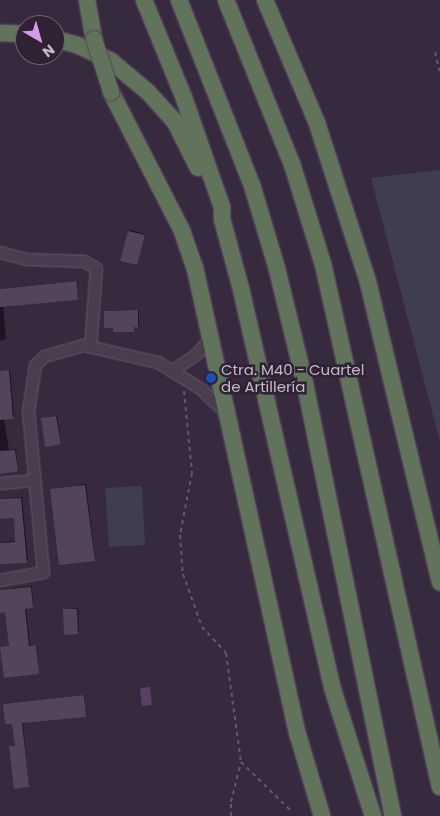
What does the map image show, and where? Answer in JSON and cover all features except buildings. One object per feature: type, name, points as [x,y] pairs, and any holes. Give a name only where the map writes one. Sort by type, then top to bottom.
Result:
[{"type":"highway","points":[[87,0],[94,39],[111,92],[182,231],[196,268],[298,735],[322,816]]},
{"type":"highway","points":[[144,0],[184,98],[222,207],[222,219],[244,298],[333,690],[373,816]]},
{"type":"highway","points":[[179,0],[252,185],[277,268],[305,384],[393,816]]},
{"type":"highway","points":[[226,0],[292,164],[322,264],[440,787]]},
{"type":"highway","points":[[265,0],[317,124],[368,282],[440,583]]},
{"type":"highway","points":[[0,33],[15,34]]},
{"type":"highway","points":[[65,42],[77,45],[111,61],[148,92],[175,122],[191,151],[212,210],[222,219]]},
{"type":"lane","points":[[0,252],[27,259],[84,261],[96,268],[90,347]]},
{"type":"lane","points":[[171,370],[196,354],[210,338]]},
{"type":"lane","points":[[0,580],[43,572],[28,411],[35,365],[44,356],[83,345],[158,362],[201,388],[228,415]]},
{"type":"lane","points":[[0,483],[34,480]]},
{"type":"path","points":[[435,52],[440,73]]},
{"type":"path","points":[[182,377],[190,423],[192,473],[180,535],[183,574],[202,627],[226,653],[241,762],[231,802],[231,816]]},
{"type":"path","points":[[241,762],[290,810]]},
{"type":"shaded area","points":[[440,170],[440,442],[371,178]]},
{"type":"shaded area","points":[[142,486],[145,545],[109,547],[105,488]]},
{"type":"shaded area","points":[[150,687],[152,705],[142,706],[140,688]]},
{"type":"place","name":"Ctra. M40 - Cuartel de Artillería","points":[[211,378]]}]
